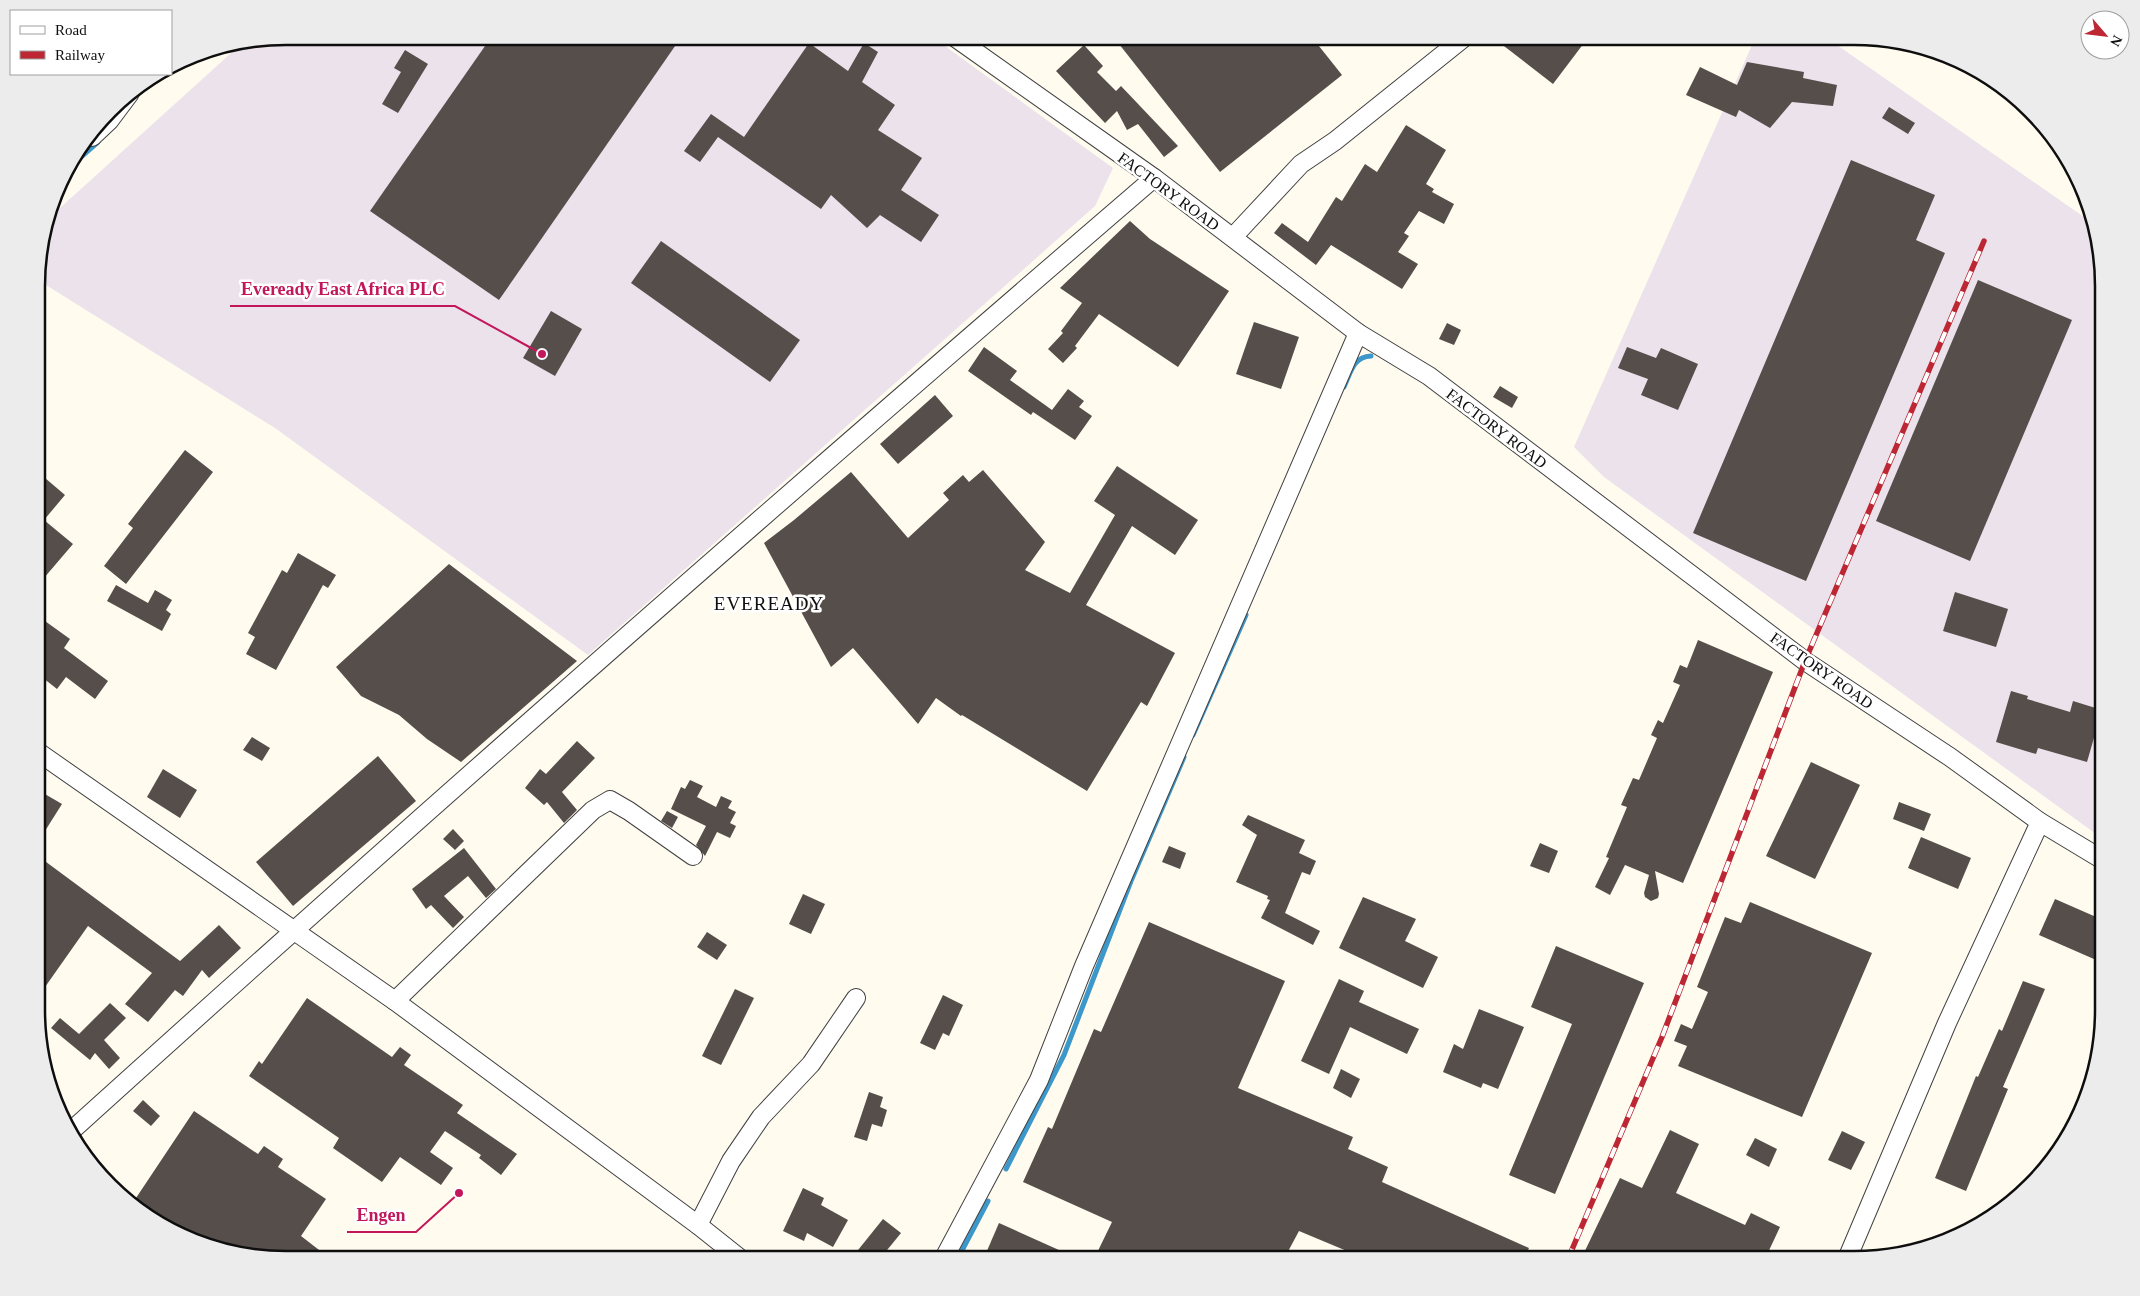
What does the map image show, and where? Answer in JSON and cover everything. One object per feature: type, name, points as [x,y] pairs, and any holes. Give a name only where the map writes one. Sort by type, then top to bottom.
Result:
[{"type":"street","name":"FACTORY ROAD","points":[[966,45],[1154,178],[1358,333],[1429,376],[1805,662],[1950,757],[2040,822],[2095,855]]},
{"type":"street","points":[[1233,237],[1301,164],[1336,141],[1455,45]]},
{"type":"street","points":[[76,1127],[293,930],[766,512],[1154,178]]},
{"type":"street","points":[[948,1251],[1039,1080],[1084,966],[1358,333]]},
{"type":"street","points":[[45,757],[394,1001],[731,1251]]},
{"type":"street","points":[[394,1001],[593,810],[610,800],[629,811],[693,856]]},
{"type":"street","points":[[1850,1251],[1947,1023],[2040,822]]},
{"type":"street","points":[[698,1225],[732,1161],[762,1117],[811,1064],[856,998]]},
{"type":"shaded area","points":[[286,45],[943,45],[1113,168],[1095,206],[588,655],[275,428],[45,284],[47,255],[58,210],[233,51],[255,47]]},
{"type":"shaded area","points":[[1752,45],[1837,45],[2085,218],[2093,255],[2095,286],[2095,833],[1604,477],[1574,447]]},
{"type":"building","points":[[486,45],[676,45],[499,300],[370,211]]},
{"type":"building","points":[[808,45],[812,45],[848,71],[863,45],[867,45],[878,52],[862,82],[895,105],[878,130],[922,158],[901,190],[939,215],[921,242],[880,215],[867,228],[831,195],[821,209],[718,137],[700,162],[684,151],[711,114],[744,137]]},
{"type":"building","points":[[1084,45],[1103,66],[1097,72],[1116,91],[1121,86],[1178,146],[1164,157],[1138,124],[1127,130],[1117,111],[1105,123],[1056,71]]},
{"type":"building","points":[[1120,45],[1318,45],[1342,75],[1220,172]]},
{"type":"building","points":[[1503,45],[1582,45],[1553,84]]},
{"type":"building","points":[[405,50],[428,64],[398,113],[382,104],[401,72],[394,68]]},
{"type":"building","points":[[1747,62],[1804,72],[1803,78],[1837,85],[1833,106],[1792,102],[1770,128],[1739,110],[1736,117],[1686,95],[1700,67],[1737,85]]},
{"type":"building","points":[[1889,107],[1915,123],[1908,134],[1882,118]]},
{"type":"building","points":[[1406,125],[1446,150],[1426,184],[1434,189],[1432,192],[1454,204],[1444,224],[1419,211],[1404,233],[1409,236],[1398,252],[1418,264],[1402,289],[1331,245],[1316,265],[1274,233],[1282,223],[1308,242],[1336,197],[1342,201],[1365,164],[1377,172]]},
{"type":"building","points":[[1851,160],[1935,195],[1916,240],[1945,253],[1806,581],[1693,533]]},
{"type":"building","points":[[1130,221],[1150,239],[1229,291],[1178,367],[1099,314],[1075,346],[1077,348],[1063,363],[1048,349],[1063,333],[1061,331],[1082,303],[1060,288]]},
{"type":"building","points":[[661,241],[800,340],[770,382],[631,283]]},
{"type":"building","points":[[1978,280],[2072,320],[1970,561],[1876,521]]},
{"type":"building","points":[[551,311],[582,329],[555,376],[523,358]]},
{"type":"building","points":[[1254,322],[1299,337],[1281,389],[1236,374]]},
{"type":"building","points":[[1447,323],[1461,330],[1454,345],[1439,339]]},
{"type":"building","points":[[984,347],[1017,371],[1010,380],[1052,410],[1068,389],[1084,401],[1079,407],[1092,416],[1075,440],[1033,412],[1031,415],[968,371]]},
{"type":"building","points":[[1627,347],[1656,358],[1661,348],[1698,364],[1678,410],[1641,395],[1648,379],[1618,368]]},
{"type":"building","points":[[1500,386],[1518,397],[1512,408],[1493,397]]},
{"type":"building","points":[[935,395],[953,416],[898,464],[880,444]]},
{"type":"building","points":[[185,450],[213,472],[126,584],[104,566],[133,528],[128,524]]},
{"type":"building","points":[[1117,466],[1198,520],[1175,555],[1132,526],[1086,605],[1175,653],[1147,706],[1141,702],[1087,791],[961,716],[936,698],[918,724],[853,648],[831,667],[764,543],[851,472],[908,538],[949,500],[943,493],[963,475],[969,482],[983,470],[1045,542],[1025,570],[1070,593],[1115,515],[1094,501]]},
{"type":"building","points":[[45,478],[65,495],[45,519]]},
{"type":"building","points":[[45,521],[73,544],[45,577]]},
{"type":"building","points":[[298,553],[336,575],[328,588],[323,585],[276,670],[246,654],[255,637],[248,633],[282,570],[287,573]]},
{"type":"building","points":[[449,564],[577,661],[461,762],[427,739],[399,715],[361,696],[336,667]]},
{"type":"building","points":[[116,585],[148,603],[155,590],[172,600],[166,610],[171,614],[162,631],[107,601]]},
{"type":"building","points":[[1955,592],[2008,609],[1996,647],[1943,631]]},
{"type":"building","points":[[45,621],[70,639],[64,648],[108,681],[95,699],[66,677],[57,689],[45,680]]},
{"type":"building","points":[[1698,640],[1773,672],[1683,883],[1655,871],[1659,894],[1658,898],[1651,901],[1645,897],[1644,893],[1649,875],[1625,865],[1610,895],[1595,887],[1609,858],[1606,857],[1627,807],[1621,805],[1633,778],[1639,780],[1657,738],[1651,735],[1658,720],[1663,723],[1680,685],[1673,682],[1680,665],[1687,668]]},
{"type":"building","points":[[2011,691],[2028,696],[2027,699],[2070,712],[2073,701],[2095,708],[2095,734],[2087,762],[2038,748],[2036,754],[1996,742]]},
{"type":"building","points":[[252,737],[270,748],[262,761],[243,750]]},
{"type":"building","points":[[577,741],[595,758],[562,792],[577,810],[564,823],[547,802],[544,805],[525,788],[540,769],[546,774]]},
{"type":"building","points":[[378,756],[416,801],[293,906],[256,862]]},
{"type":"building","points":[[1811,762],[1860,785],[1815,879],[1766,856]]},
{"type":"building","points":[[163,769],[197,790],[180,818],[147,797]]},
{"type":"building","points":[[690,780],[703,786],[697,797],[716,807],[721,796],[732,801],[728,808],[736,812],[730,823],[736,826],[730,838],[717,832],[705,856],[696,845],[706,826],[671,809],[681,787],[685,789]]},
{"type":"building","points":[[45,794],[62,804],[45,831]]},
{"type":"building","points":[[1899,802],[1931,814],[1924,831],[1893,819]]},
{"type":"building","points":[[667,811],[678,817],[672,828],[661,821]]},
{"type":"building","points":[[1248,815],[1305,840],[1299,853],[1316,861],[1310,875],[1302,872],[1285,913],[1320,931],[1313,945],[1261,918],[1270,900],[1267,899],[1268,896],[1236,882],[1257,835],[1242,825]]},
{"type":"building","points":[[453,829],[464,841],[455,850],[443,839]]},
{"type":"building","points":[[1921,837],[1971,858],[1958,889],[1908,868]]},
{"type":"building","points":[[1540,843],[1558,851],[1549,873],[1530,866]]},
{"type":"building","points":[[1169,846],[1186,853],[1180,869],[1162,862]]},
{"type":"building","points":[[464,848],[496,889],[486,898],[468,876],[444,896],[464,917],[453,928],[431,905],[426,909],[412,889]]},
{"type":"building","points":[[45,861],[180,961],[219,925],[241,948],[209,978],[202,970],[183,996],[175,990],[148,1022],[125,1004],[152,973],[88,926],[45,987]]},
{"type":"building","points":[[803,894],[825,904],[811,934],[789,924]]},
{"type":"building","points":[[1363,897],[1416,919],[1405,941],[1438,957],[1423,988],[1339,948]]},
{"type":"building","points":[[2055,899],[2095,916],[2095,960],[2039,935]]},
{"type":"building","points":[[1750,902],[1872,953],[1802,1117],[1678,1066],[1687,1046],[1674,1041],[1681,1024],[1692,1029],[1708,992],[1697,987],[1725,917],[1741,923]]},
{"type":"building","points":[[1149,922],[1285,981],[1238,1088],[1353,1137],[1348,1149],[1388,1167],[1382,1182],[1529,1248],[1528,1251],[1347,1251],[1299,1231],[1288,1251],[1098,1251],[1112,1222],[1023,1182],[1048,1127],[1052,1129],[1094,1029],[1101,1032]]},
{"type":"building","points":[[707,932],[727,945],[717,960],[697,947]]},
{"type":"building","points":[[1556,946],[1644,983],[1555,1194],[1509,1175],[1572,1024],[1531,1007]]},
{"type":"building","points":[[1339,979],[1364,991],[1359,1002],[1419,1029],[1407,1054],[1350,1027],[1329,1074],[1301,1061]]},
{"type":"building","points":[[2023,981],[2045,989],[2003,1087],[2008,1089],[1966,1191],[1935,1178],[1976,1076],[1978,1077],[1999,1029],[2002,1031]]},
{"type":"building","points":[[735,989],[754,998],[721,1065],[702,1056]]},
{"type":"building","points":[[943,995],[963,1005],[949,1036],[943,1033],[935,1050],[920,1043]]},
{"type":"building","points":[[307,998],[392,1057],[400,1047],[411,1055],[404,1065],[463,1105],[457,1113],[517,1154],[501,1175],[479,1158],[481,1155],[445,1131],[430,1152],[453,1168],[441,1185],[400,1157],[382,1182],[333,1148],[339,1138],[249,1076],[259,1061],[262,1064]]},
{"type":"building","points":[[110,1003],[126,1018],[104,1040],[120,1058],[109,1069],[95,1053],[90,1060],[51,1028],[60,1018],[79,1034]]},
{"type":"building","points":[[1479,1009],[1524,1027],[1498,1089],[1483,1083],[1481,1088],[1443,1072],[1454,1044],[1463,1049]]},
{"type":"building","points":[[1341,1069],[1360,1079],[1351,1098],[1333,1088]]},
{"type":"building","points":[[869,1092],[883,1097],[880,1107],[887,1110],[882,1127],[872,1124],[867,1141],[854,1137]]},
{"type":"building","points":[[143,1100],[160,1116],[151,1126],[133,1111]]},
{"type":"building","points":[[194,1111],[258,1154],[264,1146],[283,1159],[278,1167],[326,1199],[301,1236],[320,1251],[255,1249],[224,1243],[194,1233],[166,1219],[136,1198]]},
{"type":"building","points":[[1670,1130],[1699,1144],[1676,1193],[1745,1225],[1751,1213],[1780,1227],[1769,1251],[1585,1251],[1620,1178],[1642,1188]]},
{"type":"building","points":[[1842,1131],[1865,1142],[1851,1170],[1828,1160]]},
{"type":"building","points":[[1755,1138],[1777,1149],[1769,1167],[1746,1155]]},
{"type":"building","points":[[803,1188],[824,1198],[821,1205],[848,1220],[833,1247],[807,1233],[804,1241],[783,1231]]},
{"type":"building","points":[[883,1219],[901,1233],[886,1251],[857,1251]]},
{"type":"building","points":[[999,1223],[1061,1251],[987,1251]]},
{"type":"waterway","points":[[85,153],[98,142]]},
{"type":"waterway","points":[[1344,387],[1356,362],[1371,356]]},
{"type":"waterway","points":[[1193,735],[1246,615]]},
{"type":"waterway","points":[[1006,1169],[1064,1055],[1131,881],[1184,757]]},
{"type":"waterway","points":[[962,1251],[988,1201]]},
{"type":"railway","points":[[1571,1251],[1662,1037],[1805,661],[1984,241]]},
{"type":"place","name":"Eveready East Africa PLC","points":[[542,354]]},
{"type":"place","name":"Engen","points":[[459,1193]]},
{"type":"district","name":"EVEREADY","points":[[769,603]]}]
